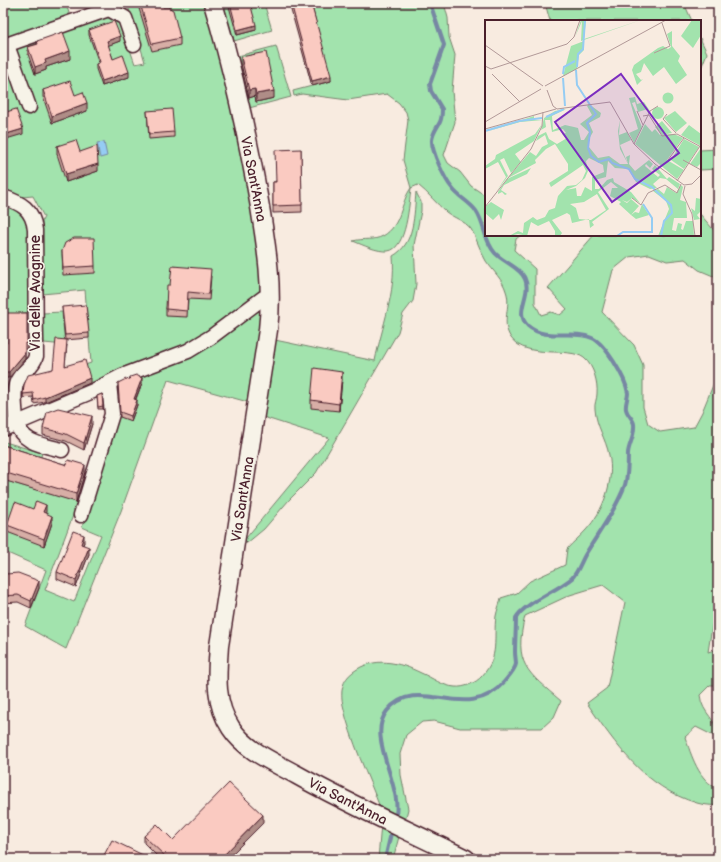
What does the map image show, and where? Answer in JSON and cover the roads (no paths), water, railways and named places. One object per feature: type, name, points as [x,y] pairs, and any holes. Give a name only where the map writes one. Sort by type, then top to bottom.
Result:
[{"type":"street","name":"Via Sant'Anna","points":[[213,3],[230,62],[256,182],[272,296],[219,646],[217,669],[219,698],[222,711],[232,729],[256,752],[331,794],[466,859]]},
{"type":"street","points":[[29,107],[5,46],[108,6],[126,18],[134,44]]},
{"type":"street","name":"Via delle Avagnine","points":[[3,197],[16,202],[27,209],[32,216],[35,230],[36,356],[32,366],[21,375],[16,383],[16,422]]},
{"type":"street","points":[[3,429],[16,422],[194,348],[263,298],[272,296]]},
{"type":"street","points":[[80,515],[112,414],[109,383]]},
{"type":"street","points":[[16,422],[18,429],[26,438],[62,450]]},
{"type":"water","points":[[104,142],[107,156],[100,158],[97,143]]},
{"type":"waterway","points":[[430,3],[444,45],[430,84],[431,91],[442,109],[441,120],[434,132],[432,145],[442,172],[449,184],[476,211],[485,232]]},
{"type":"waterway","points":[[395,820],[397,807],[395,793],[382,749],[380,735],[381,722],[387,711],[400,700],[413,696],[474,700],[489,694],[504,682],[513,671],[516,664],[516,618],[526,608],[566,583],[576,573],[621,495],[625,485],[628,469],[628,453],[633,436],[634,424],[626,409],[628,393],[623,379],[614,362],[603,347],[592,338],[576,335],[543,333],[535,331],[528,326],[522,315],[527,285],[525,279],[516,268],[495,253],[491,248],[486,236]]},
{"type":"waterway","points":[[385,859],[392,829]]}]
